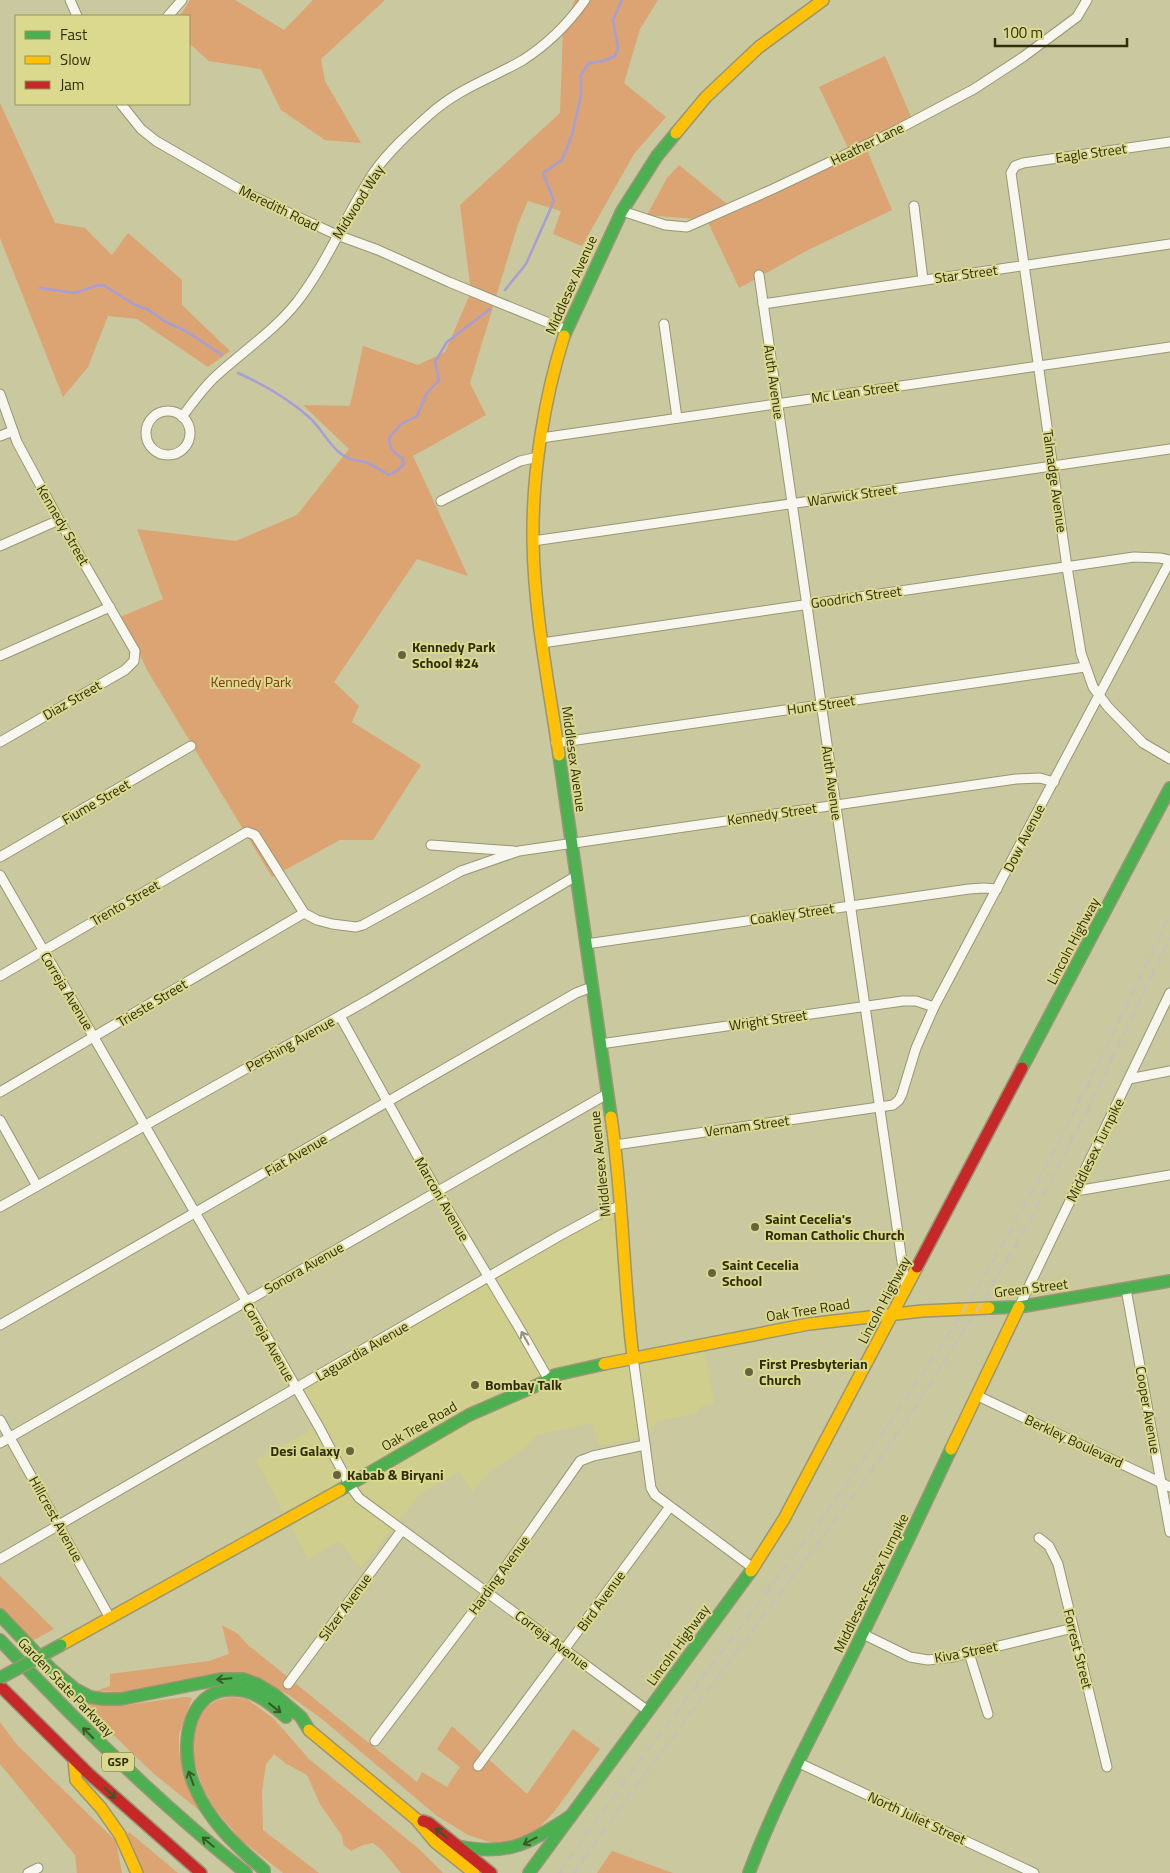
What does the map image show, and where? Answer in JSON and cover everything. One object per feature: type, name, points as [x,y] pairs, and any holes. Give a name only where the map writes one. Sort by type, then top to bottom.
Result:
[{"type":"main road","name":"Middlesex Avenue","points":[[633,1357],[629,1328],[615,1144],[556,743],[535,578],[534,504],[540,438],[557,358],[566,330],[622,211],[656,156],[706,97],[759,47],[823,0]]},
{"type":"main road","name":"Lincoln Highway","points":[[529,1873],[753,1568],[793,1504],[1170,788]]},
{"type":"main road","name":"Green Street","points":[[894,1314],[1019,1307],[1170,1281]]},
{"type":"main road","name":"Middlesex-Essex Turnpike","points":[[749,1873],[758,1849],[799,1763],[978,1396],[1019,1307]]},
{"type":"main road","name":"Oak Tree Road","points":[[0,1678],[334,1494],[469,1415],[549,1380],[555,1375],[633,1357],[789,1327],[894,1314]]},
{"type":"main road","points":[[0,1614],[59,1676],[85,1695],[113,1700],[221,1679],[243,1680],[257,1684],[275,1695],[301,1718],[307,1728],[416,1819],[421,1829],[474,1873]]},
{"type":"main road","name":"Garden State Parkway","points":[[0,1640],[70,1716],[117,1762],[189,1826],[246,1873]]},
{"type":"main road","points":[[0,1686],[74,1760],[201,1873]]},
{"type":"main road","points":[[264,1873],[264,1870],[229,1839],[198,1794],[189,1772],[186,1758],[185,1737],[188,1725],[196,1709],[204,1700],[220,1692],[232,1690],[256,1695],[295,1725],[307,1728]]},
{"type":"main road","points":[[74,1760],[76,1780],[101,1808],[120,1835],[130,1852],[137,1873]]},
{"type":"main road","points":[[457,1846],[482,1852],[513,1849],[534,1839],[571,1816]]},
{"type":"main road","points":[[416,1819],[429,1822],[491,1873]]},
{"type":"main road","points":[[436,1842],[459,1873]]},
{"type":"street","points":[[70,0],[77,15]]},
{"type":"street","points":[[169,15],[182,0]]},
{"type":"street","name":"Midwood Way","points":[[182,417],[197,395],[215,376],[272,328],[296,302],[318,272],[337,235],[375,172],[408,134],[430,113],[458,92],[522,60],[543,46],[562,30],[585,0]]},
{"type":"street","name":"Heather Lane","points":[[622,211],[665,225],[687,227],[773,189],[891,133],[974,89],[1023,57],[1077,17],[1088,0]]},
{"type":"street","name":"Meredith Road","points":[[122,105],[141,129],[156,141],[248,194],[337,235],[378,250],[448,282],[566,330]]},
{"type":"street","name":"Eagle Street","points":[[1013,168],[1023,163],[1170,142]]},
{"type":"street","name":"Talmadge Avenue","points":[[1013,168],[1011,176],[1052,466],[1076,623],[1085,667],[1093,687],[1143,743],[1170,759]]},
{"type":"street","points":[[914,206],[923,280]]},
{"type":"street","name":"Star Street","points":[[763,304],[1170,244]]},
{"type":"street","name":"Auth Avenue","points":[[759,275],[906,1290]]},
{"type":"street","points":[[664,324],[677,418]]},
{"type":"street","name":"Mc Lean Street","points":[[540,438],[1170,347]]},
{"type":"street","name":"Kennedy Street","points":[[0,394],[17,442],[59,520],[135,651]]},
{"type":"street","points":[[170,411],[182,417],[190,429],[189,437],[182,449],[168,454],[155,450],[147,438],[146,430],[152,418],[170,411]]},
{"type":"street","points":[[0,436],[13,431]]},
{"type":"street","name":"Warwick Street","points":[[533,541],[1170,450]]},
{"type":"street","points":[[441,501],[520,461],[538,457]]},
{"type":"street","points":[[0,546],[59,520]]},
{"type":"street","name":"Goodrich Street","points":[[542,643],[1134,557],[1160,558],[1170,561]]},
{"type":"street","name":"Dow Avenue","points":[[879,1107],[893,1105],[899,1100],[916,1048],[934,1008],[1170,561]]},
{"type":"street","points":[[0,656],[110,607]]},
{"type":"street","name":"Diaz Street","points":[[0,742],[125,670],[134,662],[135,651]]},
{"type":"street","name":"Hunt Street","points":[[556,743],[1085,667]]},
{"type":"street","name":"Fiume Street","points":[[0,857],[191,746]]},
{"type":"street","name":"Kennedy Street","points":[[304,913],[317,920],[332,924],[356,927],[363,925],[461,871],[519,851],[1024,778],[1045,779],[1054,782]]},
{"type":"street","name":"Trento Street","points":[[0,976],[244,833],[255,835],[304,913]]},
{"type":"street","name":"Kennedy Street","points":[[431,845],[519,851]]},
{"type":"street","name":"Correja Avenue","points":[[0,875],[349,1484],[359,1498],[648,1712]]},
{"type":"street","name":"Pershing Avenue","points":[[0,1207],[340,1016],[576,876]]},
{"type":"street","name":"Coakley Street","points":[[586,944],[969,889],[997,889]]},
{"type":"street","name":"Trieste Street","points":[[0,1092],[304,913]]},
{"type":"street","name":"Fiat Avenue","points":[[0,1325],[576,993],[592,987]]},
{"type":"street","name":"Middlesex Turnpike","points":[[1019,1307],[1170,994]]},
{"type":"street","name":"Wright Street","points":[[600,1044],[910,1000],[934,1008]]},
{"type":"street","name":"Marconi Avenue","points":[[340,1016],[437,1191],[549,1380]]},
{"type":"street","points":[[1129,1078],[1170,1071]]},
{"type":"street","name":"Sonora Avenue","points":[[0,1443],[607,1094]]},
{"type":"street","name":"Vernam Street","points":[[615,1144],[879,1107]]},
{"type":"street","points":[[0,1120],[37,1186]]},
{"type":"street","points":[[1076,1191],[1170,1175]]},
{"type":"street","name":"Laguardia Avenue","points":[[0,1559],[488,1277],[607,1210],[621,1206]]},
{"type":"street","name":"Cooper Avenue","points":[[1126,1289],[1170,1532]]},
{"type":"street","name":"Middlesex Avenue","points":[[633,1357],[653,1491],[659,1500],[669,1508],[712,1536],[753,1568]]},
{"type":"street","name":"Berkley Boulevard","points":[[978,1396],[1170,1487]]},
{"type":"street","name":"Hillcrest Avenue","points":[[0,1420],[60,1524],[110,1618]]},
{"type":"street","name":"Harding Avenue","points":[[374,1741],[488,1592],[580,1461],[593,1456],[645,1445]]},
{"type":"street","name":"Bird Avenue","points":[[478,1766],[669,1508]]},
{"type":"street","name":"Silzer Avenue","points":[[288,1684],[402,1530]]},
{"type":"street","name":"Forrest Street","points":[[1039,1538],[1049,1546],[1056,1558],[1107,1767]]},
{"type":"street","name":"Kiva Street","points":[[863,1634],[910,1657],[922,1660],[940,1660],[1073,1628]]},
{"type":"street","points":[[969,1653],[988,1714]]},
{"type":"street","name":"North Juliet Street","points":[[799,1763],[1034,1873]]},
{"type":"street","points":[[28,1873],[38,1868]]},
{"type":"shaded area","points":[[614,1207],[633,1357],[703,1343],[714,1403],[698,1408],[699,1413],[657,1421],[649,1431],[638,1438],[599,1446],[592,1423],[537,1435],[524,1449],[490,1471],[472,1492],[459,1471],[419,1495],[361,1568],[339,1541],[308,1559],[256,1460],[318,1427],[296,1389]]},
{"type":"green space","points":[[190,0],[235,0],[284,30],[313,0],[385,0],[321,59],[325,81],[361,143],[325,140],[281,110],[261,69],[209,61],[190,44],[190,15],[181,15]]},
{"type":"green space","name":"Kennedy Park","points":[[575,0],[658,0],[640,29],[624,83],[666,117],[634,154],[582,246],[553,234],[561,211],[528,201],[518,224],[470,383],[486,415],[413,456],[468,576],[417,559],[334,682],[359,706],[352,722],[421,765],[373,840],[340,840],[272,877],[147,670],[134,642],[118,618],[163,599],[137,529],[236,541],[297,515],[349,449],[303,405],[350,406],[363,346],[418,365],[445,352],[471,292],[460,205],[560,113],[563,30]]},
{"type":"green space","points":[[885,56],[915,126],[866,148],[892,210],[808,250],[739,288],[707,220],[647,215],[667,178],[679,165],[733,209],[851,154],[819,87]]},
{"type":"green space","points":[[0,103],[55,223],[85,228],[112,255],[128,233],[182,280],[182,305],[230,351],[208,367],[137,319],[108,316],[88,367],[63,397],[0,238]]},
{"type":"green space","points":[[0,1576],[54,1629],[30,1642],[0,1607]]},
{"type":"green space","points":[[222,1625],[238,1634],[248,1645],[417,1782],[422,1772],[447,1787],[460,1767],[437,1749],[452,1726],[527,1794],[573,1729],[600,1749],[554,1812],[531,1836],[496,1844],[468,1835],[437,1816],[322,1719],[289,1695],[266,1682],[122,1692],[96,1691],[110,1686],[110,1674],[209,1661],[229,1654]]},
{"type":"green space","points":[[185,1697],[192,1698],[179,1734],[179,1752],[200,1811],[153,1773],[76,1699],[119,1706]]},
{"type":"green space","points":[[232,1697],[247,1699],[274,1719],[309,1759],[419,1849],[443,1873],[401,1873],[382,1850],[373,1843],[363,1845],[351,1851],[343,1844],[342,1836],[320,1804],[307,1775],[285,1763],[274,1754],[266,1764],[262,1791],[263,1830],[319,1873],[283,1873],[241,1840],[215,1809],[203,1789],[191,1751],[197,1719],[206,1707],[218,1700]]},
{"type":"green space","points":[[0,1722],[17,1745],[116,1841],[122,1873],[77,1873],[75,1855],[0,1764]]},
{"type":"green space","points":[[129,1832],[178,1873],[141,1873],[127,1835]]},
{"type":"green space","points":[[612,1851],[673,1873],[597,1873]]},
{"type":"waterway","points":[[505,290],[526,264],[554,201],[543,173],[562,160],[572,135],[581,96],[581,75],[589,63],[603,61],[615,56],[618,48],[613,20],[622,0]]},
{"type":"waterway","points":[[40,288],[75,293],[98,285],[105,286],[135,305],[149,310],[164,321],[186,331],[222,355]]},
{"type":"waterway","points":[[238,373],[276,392],[302,411],[314,422],[332,446],[343,455],[368,463],[389,475],[397,471],[404,464],[402,458],[392,450],[389,438],[401,424],[417,416],[427,393],[439,380],[435,362],[447,342],[490,309]]},
{"type":"railway","points":[[559,1873],[658,1736],[860,1465],[954,1325],[1041,1175],[1094,1072],[1170,915]]},
{"type":"railway","points":[[574,1873],[625,1801],[848,1503],[907,1420],[985,1297],[1030,1220],[1086,1113],[1170,938]]},
{"type":"traffic: fast","points":[[564,336],[622,211],[657,156],[676,133]]},
{"type":"traffic: fast","points":[[559,755],[611,1117]]},
{"type":"traffic: fast","points":[[1022,1068],[1170,788]]},
{"type":"traffic: fast","points":[[989,1308],[1019,1307],[1170,1281]]},
{"type":"traffic: fast","points":[[340,1490],[469,1415],[549,1380],[555,1375],[604,1364]]},
{"type":"traffic: fast","points":[[749,1873],[806,1745],[871,1616],[951,1449]]},
{"type":"traffic: fast","points":[[529,1873],[751,1571]]},
{"type":"traffic: fast","points":[[0,1615],[52,1670],[75,1689],[90,1697],[121,1699],[221,1679],[243,1679],[257,1684],[275,1695],[301,1717],[309,1730]]},
{"type":"traffic: fast","points":[[0,1640],[119,1761],[181,1818],[246,1873]]},
{"type":"traffic: fast","points":[[0,1678],[61,1645]]},
{"type":"traffic: fast","points":[[264,1873],[264,1870],[224,1832],[200,1798],[189,1769],[188,1735],[192,1719],[199,1706],[210,1696],[225,1690],[244,1691],[256,1695],[286,1717]]},
{"type":"traffic: fast","points":[[457,1846],[491,1850],[518,1845],[542,1834],[571,1816]]},
{"type":"traffic: slow","points":[[676,133],[706,97],[759,47],[823,0]]},
{"type":"traffic: slow","points":[[559,755],[536,595],[533,516],[537,463],[545,411],[564,336]]},
{"type":"traffic: slow","points":[[611,1117],[633,1357]]},
{"type":"traffic: slow","points":[[751,1571],[784,1519],[917,1267]]},
{"type":"traffic: slow","points":[[951,1449],[1019,1307]]},
{"type":"traffic: slow","points":[[604,1364],[809,1324],[922,1311],[989,1308]]},
{"type":"traffic: slow","points":[[61,1645],[340,1490]]},
{"type":"traffic: slow","points":[[309,1730],[416,1819],[435,1842],[474,1873]]},
{"type":"traffic: slow","points":[[74,1760],[76,1780],[101,1808],[120,1835],[137,1873]]},
{"type":"traffic: jam","points":[[917,1267],[1022,1068]]},
{"type":"traffic: jam","points":[[0,1686],[88,1773],[201,1873]]},
{"type":"traffic: jam","points":[[423,1821],[429,1823],[491,1873]]},
{"type":"place","name":"Kennedy Park School #24","points":[[402,655]]},
{"type":"place","name":"Saint Cecelia's Roman Catholic Church","points":[[755,1227]]},
{"type":"place","name":"Saint Cecelia School","points":[[712,1273]]},
{"type":"place","name":"First Presbyterian Church","points":[[749,1372]]},
{"type":"place","name":"Bombay Talk","points":[[475,1385]]},
{"type":"place","name":"Desi Galaxy","points":[[350,1451]]},
{"type":"place","name":"Kabab & Biryani","points":[[337,1475]]}]
